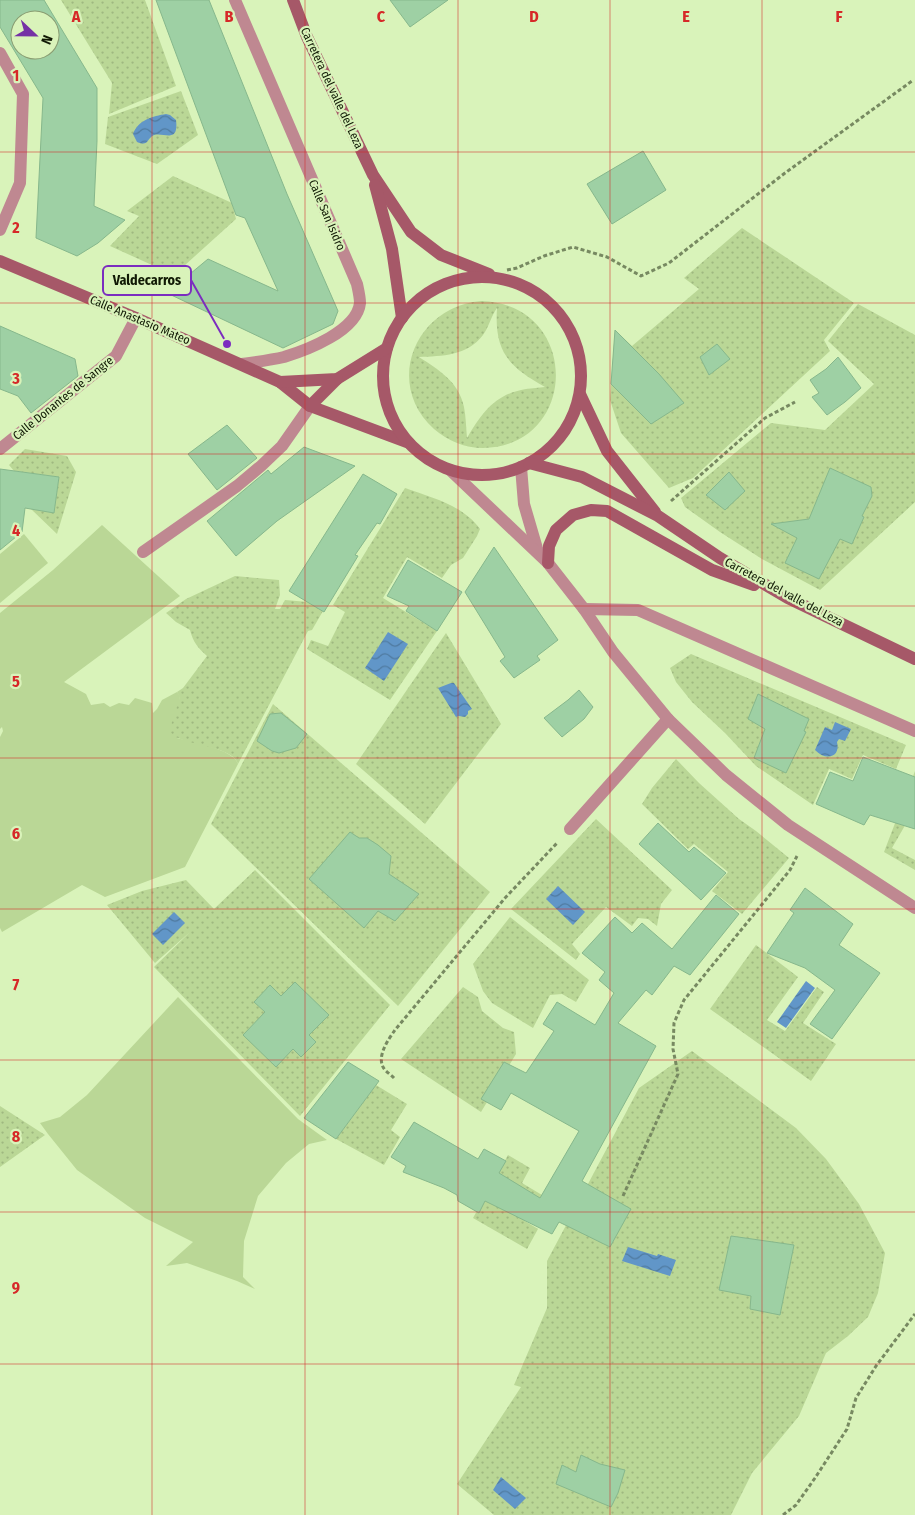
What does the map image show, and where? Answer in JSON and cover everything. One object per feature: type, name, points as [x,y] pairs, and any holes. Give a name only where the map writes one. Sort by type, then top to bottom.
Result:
[{"type":"main road","name":"Carretera del valle del Leza","points":[[292,0],[307,37],[373,175]]},
{"type":"main road","points":[[373,175],[411,232],[441,255],[492,276],[526,286],[552,305],[571,331],[581,361],[580,394],[570,422],[553,446],[525,465],[500,472],[476,473],[450,470],[428,459],[409,443],[397,427],[384,389],[387,348],[402,318],[420,298],[443,285],[469,277],[492,276]]},
{"type":"main road","points":[[373,175],[392,249],[402,318]]},
{"type":"main road","name":"Calle Anastasio Mateo","points":[[0,261],[242,364],[280,382],[310,406],[409,443]]},
{"type":"main road","points":[[310,406],[337,379],[387,348]]},
{"type":"main road","points":[[280,382],[337,379]]},
{"type":"main road","points":[[580,394],[607,452],[658,516]]},
{"type":"main road","points":[[525,465],[582,477],[658,516]]},
{"type":"main road","points":[[548,563],[549,546],[556,530],[573,515],[591,510],[607,511],[712,570],[788,598]]},
{"type":"main road","name":"Carretera del valle del Leza","points":[[658,516],[720,558],[788,598],[915,659]]},
{"type":"street","name":"Calle San Isidro","points":[[236,0],[357,284],[360,303],[354,319],[338,334],[284,357],[242,364]]},
{"type":"street","points":[[0,53],[23,94],[20,183],[0,230]]},
{"type":"street","name":"Calle Donantes de Sangre","points":[[0,449],[116,356],[136,318]]},
{"type":"street","points":[[144,552],[261,466],[282,446],[310,406]]},
{"type":"street","points":[[525,465],[524,504],[538,552]]},
{"type":"street","points":[[450,470],[548,563],[584,609],[613,652],[668,719],[726,775],[788,825],[915,908]]},
{"type":"street","points":[[584,609],[638,610],[915,731]]},
{"type":"street","points":[[570,829],[668,719]]},
{"type":"path","points":[[492,276],[573,247],[607,257],[641,276],[669,263],[785,173],[912,81]]},
{"type":"path","points":[[669,524],[666,516],[667,504],[765,418],[795,402]]},
{"type":"path","points":[[394,1078],[384,1069],[382,1061],[384,1048],[395,1030],[505,898],[570,829]]},
{"type":"path","points":[[623,1196],[678,1074],[673,1049],[674,1023],[684,1000],[790,870],[797,856]]},
{"type":"path","points":[[783,1515],[796,1506],[820,1471],[847,1429],[856,1398],[876,1366],[915,1314]]},
{"type":"green space","points":[[61,0],[145,0],[176,86],[109,114],[112,83]]},
{"type":"green space","points":[[181,91],[198,135],[157,164],[105,144],[108,117]]},
{"type":"green space","points":[[173,176],[232,203],[236,219],[174,275],[110,246],[139,216],[127,211]]},
{"type":"green space","points":[[742,228],[854,303],[824,340],[830,351],[693,478],[669,488],[621,433],[610,400],[615,330],[632,346],[699,289],[684,278]]},
{"type":"green space","points":[[481,301],[514,308],[537,325],[551,348],[556,375],[551,401],[538,425],[515,441],[483,448],[463,445],[439,433],[419,410],[411,390],[409,370],[414,350],[424,332],[439,317],[458,306]],"holes":[[[497,308],[498,336],[506,356],[513,365],[532,380],[545,387],[515,392],[498,400],[478,420],[467,438],[464,407],[458,390],[441,372],[419,357],[454,354],[477,342],[487,329]]]},
{"type":"green space","points":[[858,304],[915,335],[915,502],[820,590],[762,559],[720,532],[685,507],[681,498],[771,423],[825,430],[874,384],[828,341]]},
{"type":"green space","points":[[25,449],[67,456],[76,472],[57,534],[31,509],[54,512],[59,477],[14,471],[9,465]]},
{"type":"green space","points":[[405,488],[446,503],[465,514],[480,529],[463,558],[451,565],[442,578],[407,557],[383,598],[437,631],[390,700],[307,649],[311,640],[328,646],[345,612],[333,605]]},
{"type":"green space","points":[[102,525],[180,596],[64,682],[86,694],[91,705],[104,703],[110,707],[119,703],[129,705],[135,698],[152,703],[153,713],[162,700],[177,692],[180,696],[177,738],[221,750],[229,754],[238,764],[185,867],[105,897],[82,885],[2,932],[0,928],[0,737],[3,731],[2,727],[0,729],[0,613],[53,570]]},
{"type":"green space","points":[[24,534],[48,563],[0,603],[0,554]]},
{"type":"green space","points":[[235,576],[279,580],[280,595],[275,609],[280,609],[285,600],[308,602],[323,611],[312,630],[308,631],[238,764],[229,754],[184,740],[169,731],[180,697],[177,692],[183,688],[207,656],[196,644],[190,630],[176,622],[166,613],[186,599]]},
{"type":"green space","points":[[446,633],[501,724],[425,824],[356,764]]},
{"type":"green space","points":[[691,654],[906,745],[896,769],[863,755],[852,779],[829,769],[813,805],[756,766],[692,702],[676,682],[670,668]]},
{"type":"green space","points":[[273,704],[490,892],[398,1006],[211,824]]},
{"type":"green space","points":[[676,759],[699,783],[739,819],[789,858],[742,914],[712,891],[728,872],[694,844],[688,849],[642,804],[652,788]]},
{"type":"green space","points":[[915,771],[915,808],[892,848],[915,860],[915,870],[884,852]]},
{"type":"green space","points":[[596,819],[672,890],[661,904],[657,926],[648,919],[638,918],[632,926],[606,907],[572,944],[580,954],[576,960],[511,909]]},
{"type":"green space","points":[[255,870],[390,1005],[300,1116],[154,967],[190,932],[155,963],[107,905],[142,891],[186,880],[214,909]]},
{"type":"green space","points":[[510,917],[589,980],[576,1002],[562,994],[550,995],[533,1028],[492,1003],[483,991],[473,964]]},
{"type":"green space","points":[[756,945],[798,977],[767,1020],[785,1031],[817,987],[824,992],[803,1023],[836,1044],[811,1081],[710,1009]]},
{"type":"green space","points":[[463,987],[478,997],[482,1011],[503,1028],[514,1032],[516,1054],[481,1112],[401,1059]]},
{"type":"green space","points":[[178,997],[298,1119],[327,1140],[309,1144],[286,1163],[258,1196],[244,1241],[243,1277],[255,1289],[187,1263],[166,1266],[193,1242],[145,1218],[77,1170],[40,1123],[60,1117],[87,1095]]},
{"type":"green space","points":[[692,1051],[796,1128],[826,1159],[859,1204],[885,1253],[878,1293],[868,1317],[826,1353],[799,1416],[752,1473],[731,1515],[494,1515],[457,1484],[521,1387],[514,1385],[547,1308],[547,1261],[639,1088]]},
{"type":"green space","points":[[376,1085],[407,1104],[391,1130],[400,1137],[384,1165],[336,1139]]},
{"type":"green space","points":[[0,1106],[45,1135],[0,1167]]},
{"type":"green space","points":[[508,1155],[530,1168],[522,1183],[542,1195],[525,1221],[538,1229],[527,1249],[473,1218]]},
{"type":"water","points":[[166,114],[176,120],[173,135],[158,134],[151,137],[144,144],[137,142],[133,134],[138,125],[151,118]]},
{"type":"water","points":[[388,632],[408,644],[384,681],[365,668]]},
{"type":"water","points":[[454,683],[472,709],[468,711],[465,717],[456,717],[438,688]]},
{"type":"water","points":[[835,722],[851,729],[845,741],[839,739],[837,742],[837,752],[831,756],[823,756],[815,750],[825,727],[832,730]]},
{"type":"water","points":[[558,886],[585,912],[573,925],[546,899]]},
{"type":"water","points":[[174,912],[185,923],[163,945],[152,934]]},
{"type":"water","points":[[806,981],[815,988],[786,1028],[777,1022]]},
{"type":"water","points":[[628,1247],[676,1260],[670,1276],[622,1261]]},
{"type":"water","points":[[501,1477],[526,1498],[515,1509],[493,1490]]},
{"type":"building","points":[[0,0],[44,0],[50,10],[10,10],[10,44],[0,27]]},
{"type":"building","points":[[156,0],[209,0],[287,194],[338,311],[333,324],[283,348],[167,293],[208,259],[278,291],[245,218],[236,215]]},
{"type":"building","points":[[390,0],[448,0],[410,27]]},
{"type":"building","points":[[60,27],[97,88],[94,206],[125,220],[98,243],[77,256],[36,238],[43,98],[20,60],[60,60]]},
{"type":"building","points":[[643,151],[666,190],[612,224],[587,184]]},
{"type":"building","points":[[0,326],[75,359],[78,376],[31,413],[18,396],[0,389]]},
{"type":"building","points":[[615,330],[659,374],[684,403],[651,424],[611,384]]},
{"type":"building","points":[[717,344],[730,359],[709,375],[700,357]]},
{"type":"building","points":[[838,357],[861,388],[827,415],[812,397],[819,393],[810,380],[826,369]]},
{"type":"building","points":[[227,425],[257,458],[217,490],[188,454]]},
{"type":"building","points":[[304,447],[355,466],[277,521],[236,556],[207,521],[268,470],[271,474]]},
{"type":"building","points":[[830,468],[871,487],[872,496],[862,516],[864,517],[852,544],[840,539],[819,579],[785,563],[797,538],[771,524],[809,519]]},
{"type":"building","points":[[0,469],[59,477],[54,513],[25,508],[22,532],[0,550]]},
{"type":"building","points":[[729,472],[745,491],[725,510],[706,495]]},
{"type":"building","points":[[363,474],[397,494],[380,524],[377,523],[355,555],[358,556],[324,612],[289,591]]},
{"type":"building","points":[[494,547],[558,640],[537,656],[540,660],[514,678],[500,661],[505,657],[465,592]]},
{"type":"building","points":[[408,560],[462,592],[437,631],[406,611],[409,606],[387,596]]},
{"type":"building","points":[[579,690],[593,707],[584,719],[562,737],[544,718]]},
{"type":"building","points":[[758,694],[809,719],[804,731],[806,732],[786,773],[754,758],[765,729],[748,719]]},
{"type":"building","points":[[281,713],[307,734],[296,748],[279,753],[272,751],[257,741],[270,714]]},
{"type":"building","points":[[863,757],[915,777],[915,829],[870,815],[864,825],[816,804],[830,772],[853,781]]},
{"type":"building","points":[[658,823],[689,852],[694,847],[726,873],[701,900],[639,844]]},
{"type":"building","points":[[350,832],[359,838],[367,838],[391,856],[389,874],[419,894],[395,921],[378,911],[364,928],[309,879]]},
{"type":"building","points":[[805,888],[853,924],[839,945],[880,973],[832,1039],[810,1024],[835,990],[805,968],[767,953],[794,913],[790,910]]},
{"type":"building","points":[[716,895],[739,914],[690,975],[674,966],[652,995],[646,990],[618,1023],[656,1046],[582,1181],[631,1209],[610,1247],[559,1222],[552,1234],[485,1201],[479,1213],[458,1201],[457,1195],[403,1172],[406,1166],[391,1157],[414,1122],[478,1159],[484,1149],[506,1161],[499,1173],[540,1198],[579,1131],[511,1093],[501,1110],[481,1099],[504,1062],[526,1073],[554,1031],[543,1024],[557,1002],[595,1025],[614,993],[599,980],[605,972],[582,953],[615,917],[632,933],[642,923],[672,949]]},
{"type":"building","points":[[295,982],[329,1015],[309,1035],[316,1042],[301,1057],[293,1049],[276,1067],[243,1035],[265,1012],[254,1002],[270,985],[281,996]]},
{"type":"building","points":[[348,1062],[379,1081],[336,1139],[304,1118]]},
{"type":"building","points":[[731,1236],[794,1245],[780,1315],[750,1309],[751,1296],[719,1290]]},
{"type":"building","points":[[581,1455],[600,1464],[625,1470],[618,1493],[611,1507],[556,1484],[562,1465],[576,1472]]},
{"type":"place","name":"Valdecarros","points":[[227,344]]}]
